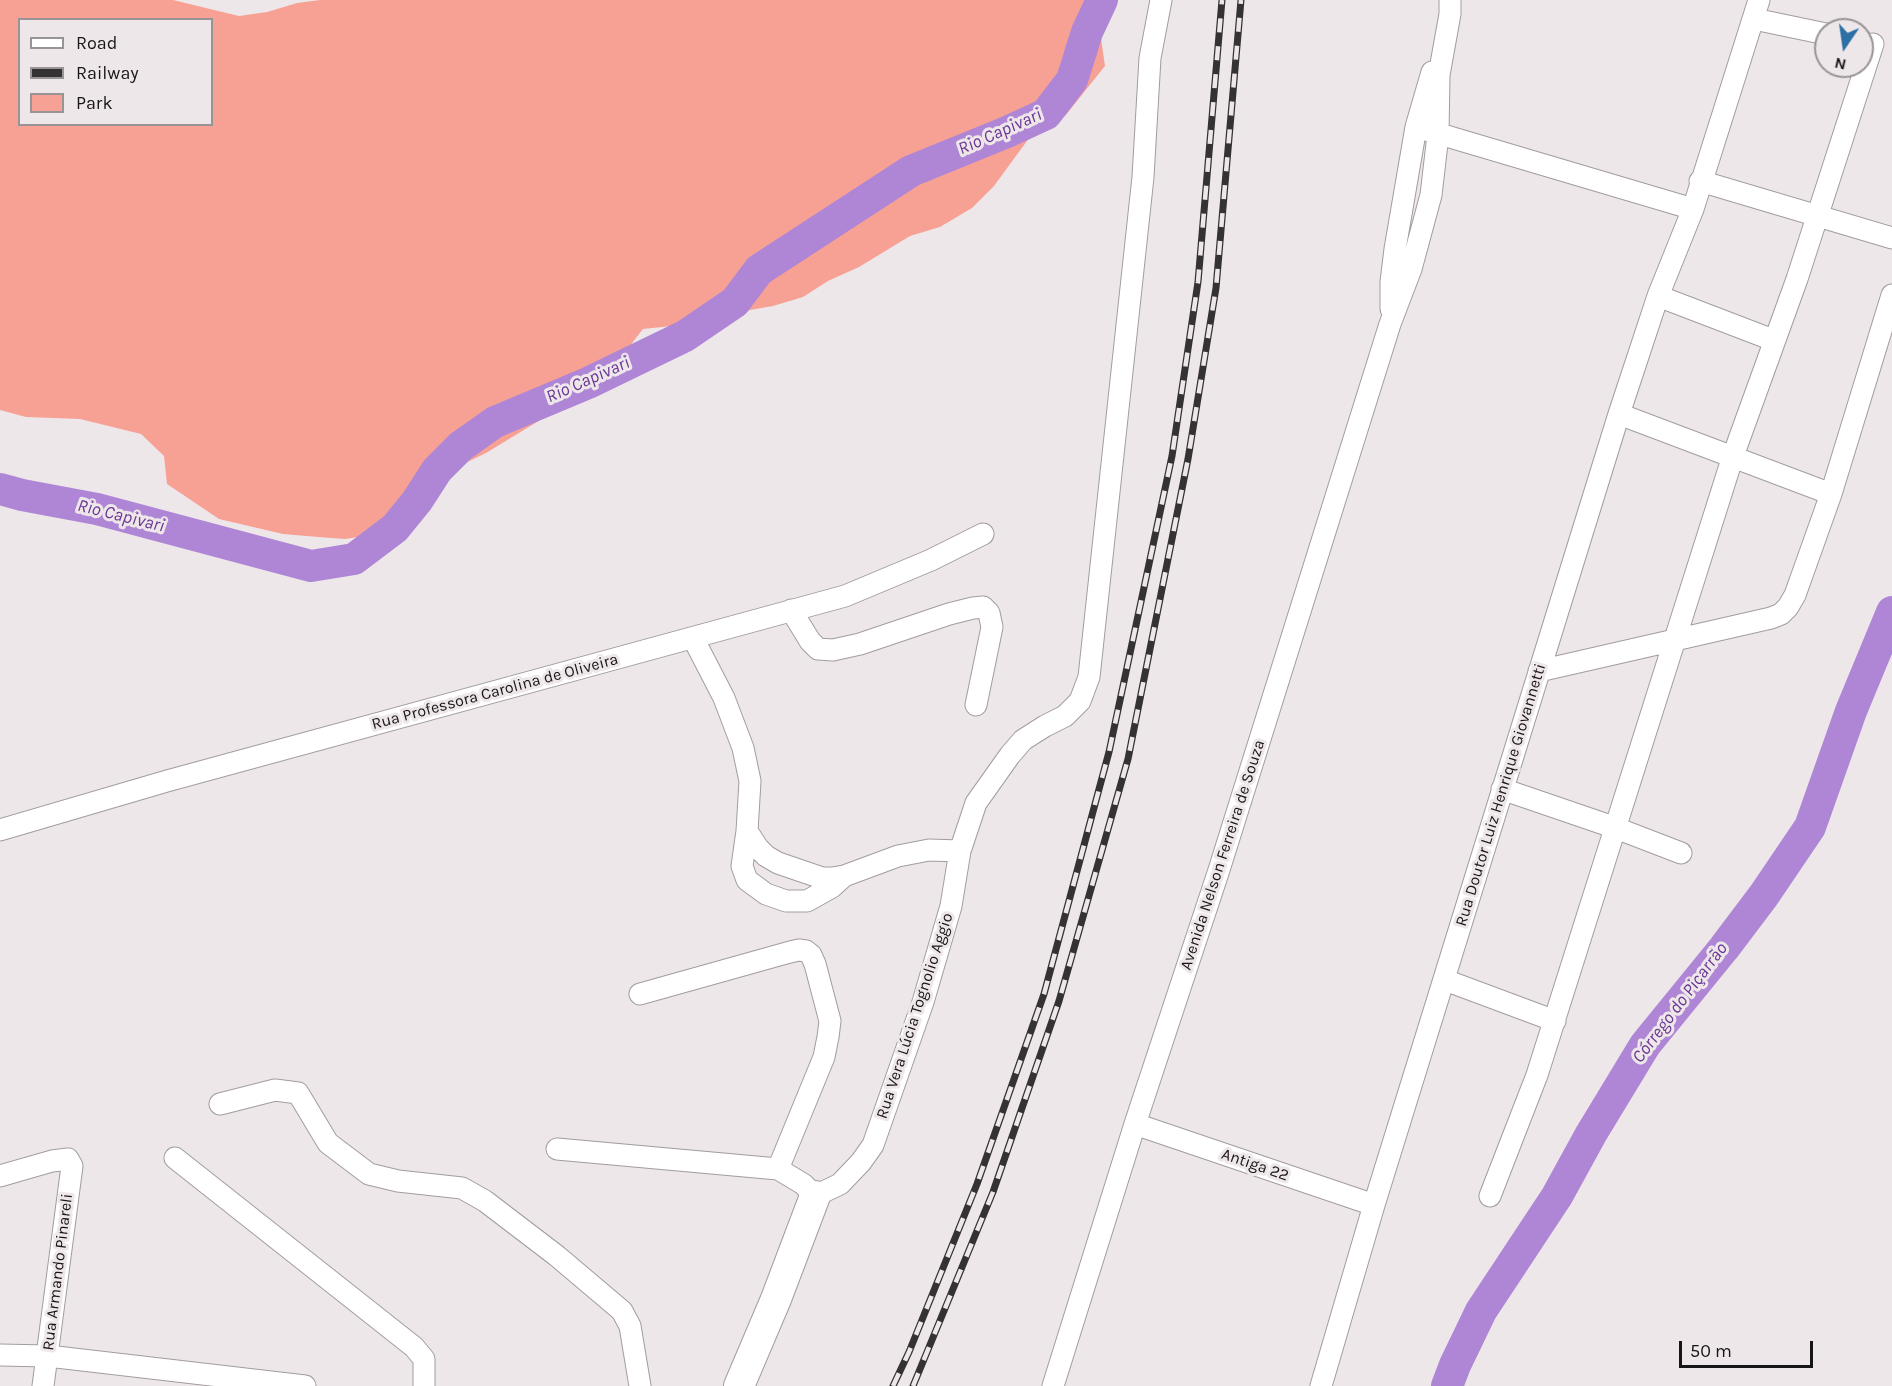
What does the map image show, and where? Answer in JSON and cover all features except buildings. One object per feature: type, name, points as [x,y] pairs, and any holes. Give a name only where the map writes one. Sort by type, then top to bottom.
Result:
[{"type":"street","name":"Rua Vera Lúcia Tognolio Aggio","points":[[815,1196],[840,1184],[861,1162],[873,1145],[922,1002],[951,906],[960,851],[976,803],[1023,740],[1065,716],[1080,701],[1089,677],[1143,177],[1150,58],[1161,0]]},
{"type":"street","name":"Avenida Nelson Ferreira de Souza","points":[[1390,324],[1395,249],[1416,127],[1450,7]]},
{"type":"street","name":"Avenida Nelson Ferreira de Souza","points":[[1053,1386],[1135,1124],[1219,870],[1390,324],[1411,269],[1431,195],[1438,135],[1439,75],[1450,7]]},
{"type":"street","points":[[1756,10],[1814,30]]},
{"type":"street","name":"Rua Doutor Luiz Henrique Giovannetti","points":[[1321,1386],[1374,1205],[1619,414],[1658,296],[1692,209],[1756,10]]},
{"type":"street","points":[[1490,1196],[1527,1104],[1555,1021],[1733,456],[1773,340],[1797,279],[1875,45]]},
{"type":"street","points":[[1416,127],[1692,209]]},
{"type":"street","points":[[1700,181],[1892,238]]},
{"type":"street","points":[[1539,671],[1675,641],[1781,614],[1795,596],[1831,494],[1892,295]]},
{"type":"street","points":[[1658,296],[1773,340]]},
{"type":"street","points":[[1619,414],[1831,494]]},
{"type":"street","name":"Rua Professora Carolina de Oliveira","points":[[0,830],[167,781],[845,596],[931,560],[983,534]]},
{"type":"street","points":[[791,610],[818,649],[833,650],[860,644],[948,614],[983,607],[989,613],[992,627],[976,705]]},
{"type":"street","points":[[693,638],[724,698],[743,748],[750,781],[742,866],[747,880],[766,894],[786,901],[807,901],[831,887],[844,876]]},
{"type":"street","points":[[1502,789],[1681,853]]},
{"type":"street","points":[[747,831],[758,848],[778,863],[822,878],[844,876],[898,856],[929,850],[960,851]]},
{"type":"street","points":[[640,994],[790,952],[806,951],[811,955],[830,1021],[828,1038],[824,1056],[778,1170]]},
{"type":"street","points":[[1445,980],[1555,1021]]},
{"type":"street","points":[[220,1104],[275,1090],[298,1093],[328,1143],[369,1174],[398,1181],[462,1188],[484,1201],[565,1263],[622,1311],[630,1326],[639,1386]]},
{"type":"street","name":"Antiga 22","points":[[1135,1124],[1374,1205]]},
{"type":"street","points":[[557,1149],[778,1170],[803,1184],[815,1196],[739,1386]]},
{"type":"street","points":[[175,1158],[414,1347],[424,1359],[424,1386]]},
{"type":"street","name":"Rua Armando Pinareli","points":[[0,1176],[52,1161],[68,1159],[72,1166],[43,1386]]},
{"type":"street","points":[[0,1355],[48,1356],[305,1386]]},
{"type":"green space","points":[[0,0],[173,0],[239,16],[320,0],[1100,0],[1095,8],[1105,66],[1065,116],[1035,130],[994,186],[972,208],[940,227],[910,236],[803,297],[692,324],[643,329],[618,361],[586,380],[564,402],[537,422],[486,453],[455,468],[395,513],[373,535],[345,539],[283,534],[219,519],[167,484],[164,456],[141,434],[80,419],[26,417],[0,410]]},
{"type":"waterway","name":"Rio Capivari","points":[[0,489],[97,509],[311,566],[354,559],[395,528],[417,501],[437,470],[461,446],[495,422],[588,383],[685,336],[735,302],[759,270],[911,171],[1046,114],[1072,80],[1087,32],[1102,0]]},
{"type":"waterway","name":"Córrego do Piçarrão","points":[[1447,1386],[1481,1311],[1557,1196],[1591,1134],[1645,1045],[1724,948],[1764,895],[1810,827],[1851,711],[1892,612]]},
{"type":"railway","points":[[893,1386],[977,1184],[1044,994],[1109,752],[1172,456],[1198,282],[1222,0]]},
{"type":"railway","points":[[913,1386],[993,1192],[1059,1001],[1128,759],[1188,459],[1216,288],[1241,0]]}]
